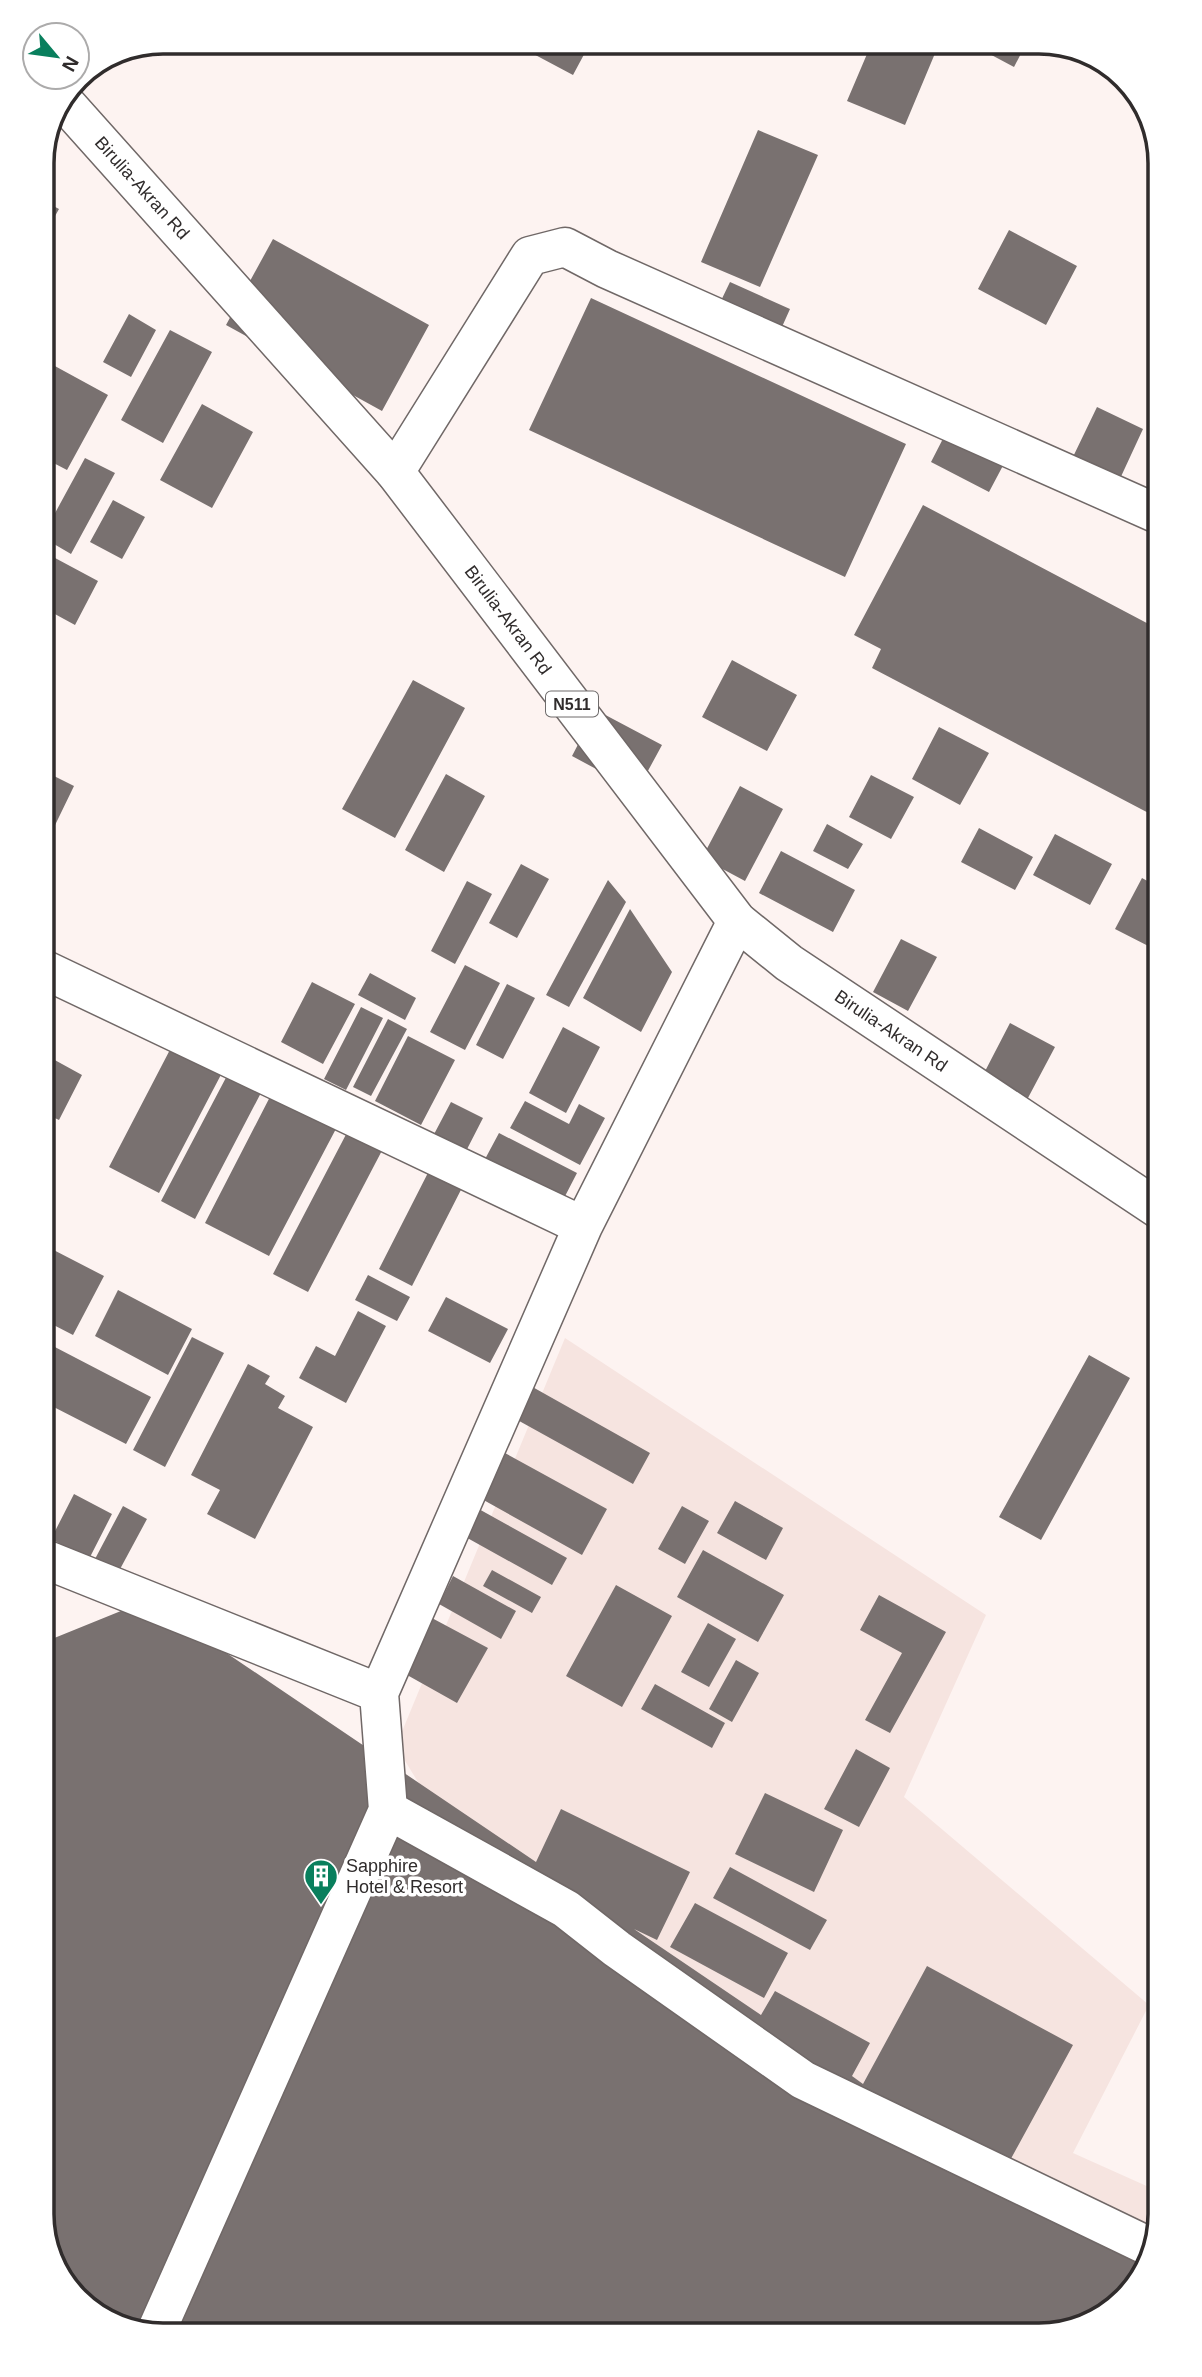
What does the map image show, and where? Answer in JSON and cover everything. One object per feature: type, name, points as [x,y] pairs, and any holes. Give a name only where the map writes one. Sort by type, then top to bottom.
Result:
[{"type":"main road","name":"Birulia-Akran Rd","points":[[70,109],[395,472],[737,921],[789,963],[1148,1202]]},
{"type":"main road","points":[[395,472],[530,256],[565,247],[607,269],[1148,510]]},
{"type":"main road","points":[[160,2323],[388,1810],[379,1693],[583,1226],[737,921]]},
{"type":"main road","points":[[54,974],[583,1226]]},
{"type":"main road","points":[[54,1563],[379,1693]]},
{"type":"main road","points":[[388,1810],[566,1909],[617,1949],[803,2080],[1144,2243]]},
{"type":"shaded area","points":[[565,1338],[986,1615],[904,1797],[1148,2004],[1073,2153],[1148,2187],[1146,2235],[1136,2262],[1121,2285],[1093,2308],[1073,2316],[421,1787],[396,1746]]},
{"type":"building","points":[[534,54],[584,54],[573,75]]},
{"type":"building","points":[[867,54],[935,54],[905,125],[847,101]]},
{"type":"building","points":[[990,54],[1021,54],[1014,67]]},
{"type":"building","points":[[758,130],[818,155],[760,287],[701,262]]},
{"type":"building","points":[[1009,230],[1077,266],[1046,325],[978,289]]},
{"type":"building","points":[[273,239],[429,325],[382,411],[226,325]]},
{"type":"building","points":[[730,282],[790,309],[777,338],[716,311]]},
{"type":"building","points":[[591,298],[906,444],[845,577],[529,430]]},
{"type":"building","points":[[129,314],[156,330],[131,377],[103,362]]},
{"type":"building","points":[[170,330],[212,352],[163,443],[121,420]]},
{"type":"building","points":[[54,366],[108,395],[67,470],[54,463]]},
{"type":"building","points":[[202,404],[253,432],[212,508],[160,480]]},
{"type":"building","points":[[1097,407],[1143,429],[1118,483],[1071,461]]},
{"type":"building","points":[[949,427],[1007,458],[989,492],[931,462]]},
{"type":"building","points":[[85,458],[115,473],[71,554],[54,544],[54,515]]},
{"type":"building","points":[[113,500],[145,517],[122,559],[90,542]]},
{"type":"building","points":[[923,505],[1148,624],[1148,813],[872,668],[881,649],[854,635]]},
{"type":"building","points":[[54,557],[98,581],[75,625],[54,614]]},
{"type":"building","points":[[732,660],[797,695],[767,751],[702,717]]},
{"type":"building","points":[[413,680],[465,708],[395,838],[342,809]]},
{"type":"building","points":[[596,710],[662,745],[637,791],[572,756]]},
{"type":"building","points":[[939,727],[989,753],[960,805],[912,779]]},
{"type":"building","points":[[446,774],[485,796],[444,872],[405,850]]},
{"type":"building","points":[[871,775],[914,797],[891,839],[849,817]]},
{"type":"building","points":[[54,776],[74,786],[54,827]]},
{"type":"building","points":[[740,786],[783,809],[745,881],[702,858]]},
{"type":"building","points":[[827,824],[863,844],[848,869],[813,851]]},
{"type":"building","points":[[979,828],[1033,857],[1015,890],[961,862]]},
{"type":"building","points":[[1055,834],[1112,864],[1090,905],[1033,875]]},
{"type":"building","points":[[781,851],[855,890],[833,932],[759,893]]},
{"type":"building","points":[[521,864],[549,879],[517,938],[489,923]]},
{"type":"building","points":[[1142,878],[1148,881],[1148,946],[1115,929]]},
{"type":"building","points":[[608,880],[626,902],[569,1007],[546,995]]},
{"type":"building","points":[[467,881],[492,894],[455,964],[431,951]]},
{"type":"building","points":[[630,909],[672,972],[641,1032],[583,998]]},
{"type":"building","points":[[901,939],[937,957],[908,1011],[873,992]]},
{"type":"building","points":[[465,965],[500,983],[465,1050],[430,1032]]},
{"type":"building","points":[[370,973],[416,998],[405,1020],[358,995]]},
{"type":"building","points":[[312,982],[355,1004],[323,1064],[281,1042]]},
{"type":"building","points":[[507,984],[535,998],[503,1059],[476,1045]]},
{"type":"building","points":[[361,1007],[383,1018],[346,1090],[324,1079]]},
{"type":"building","points":[[388,1019],[407,1029],[371,1096],[353,1087]]},
{"type":"building","points":[[1010,1023],[1055,1047],[1011,1130],[967,1106]]},
{"type":"building","points":[[563,1027],[600,1047],[566,1113],[529,1093]]},
{"type":"building","points":[[408,1036],[455,1060],[421,1125],[375,1101]]},
{"type":"building","points":[[174,1042],[224,1069],[159,1193],[109,1167]]},
{"type":"building","points":[[54,1060],[82,1075],[59,1120],[54,1118]]},
{"type":"building","points":[[230,1070],[264,1087],[195,1219],[161,1201]]},
{"type":"building","points":[[273,1091],[338,1125],[269,1256],[205,1223]]},
{"type":"building","points":[[525,1101],[569,1124],[579,1104],[605,1118],[580,1165],[510,1128]]},
{"type":"building","points":[[451,1102],[483,1118],[464,1155],[432,1138]]},
{"type":"building","points":[[352,1123],[387,1141],[308,1292],[273,1274]]},
{"type":"building","points":[[499,1133],[577,1173],[562,1202],[484,1161]]},
{"type":"building","points":[[434,1161],[467,1178],[412,1286],[379,1269]]},
{"type":"building","points":[[54,1250],[104,1276],[73,1335],[54,1325]]},
{"type":"building","points":[[368,1275],[410,1297],[397,1321],[355,1300]]},
{"type":"building","points":[[118,1290],[192,1329],[168,1375],[95,1336]]},
{"type":"building","points":[[446,1297],[508,1329],[490,1363],[428,1331]]},
{"type":"building","points":[[358,1311],[386,1326],[346,1403],[299,1378],[316,1346],[335,1356]]},
{"type":"building","points":[[192,1337],[224,1353],[165,1467],[133,1450]]},
{"type":"building","points":[[54,1347],[151,1397],[126,1444],[54,1407]]},
{"type":"building","points":[[1089,1355],[1130,1378],[1041,1540],[999,1517]]},
{"type":"building","points":[[248,1364],[270,1376],[265,1384],[285,1396],[278,1408],[313,1427],[255,1539],[207,1514],[220,1490],[191,1475]]},
{"type":"building","points":[[529,1385],[650,1453],[633,1484],[512,1417]]},
{"type":"building","points":[[505,1453],[607,1509],[582,1555],[480,1498]]},
{"type":"building","points":[[74,1494],[112,1514],[89,1559],[54,1541],[54,1533]]},
{"type":"building","points":[[735,1501],[783,1528],[766,1560],[717,1533]]},
{"type":"building","points":[[123,1506],[147,1519],[119,1571],[95,1559]]},
{"type":"building","points":[[682,1506],[709,1521],[685,1564],[658,1549]]},
{"type":"building","points":[[477,1508],[567,1558],[552,1585],[462,1535]]},
{"type":"building","points":[[703,1550],[784,1595],[758,1642],[677,1597]]},
{"type":"building","points":[[492,1570],[541,1597],[532,1613],[483,1586]]},
{"type":"building","points":[[453,1576],[516,1611],[501,1639],[439,1604]]},
{"type":"building","points":[[616,1585],[672,1616],[622,1707],[566,1676]]},
{"type":"building","points":[[879,1595],[946,1632],[890,1733],[865,1720],[902,1653],[860,1630]]},
{"type":"building","name":"Sapphire Hotel & Resort","points":[[148,1600],[536,1862],[561,1809],[690,1872],[657,1940],[634,1929],[761,2015],[775,1991],[870,2043],[852,2076],[863,2084],[927,1966],[1073,2045],[1007,2166],[1143,2247],[1129,2274],[1110,2296],[1093,2308],[1060,2321],[1038,2323],[156,2323],[128,2317],[109,2308],[86,2291],[69,2268],[56,2235],[54,2213],[54,1638]]},
{"type":"building","points":[[430,1617],[488,1648],[457,1703],[400,1671]]},
{"type":"building","points":[[708,1623],[736,1639],[709,1687],[681,1672]]},
{"type":"building","points":[[736,1660],[759,1673],[732,1722],[709,1709]]},
{"type":"building","points":[[655,1684],[725,1723],[712,1748],[641,1709]]},
{"type":"building","points":[[856,1749],[890,1768],[859,1827],[824,1809]]},
{"type":"building","points":[[765,1793],[843,1830],[814,1892],[735,1854]]},
{"type":"building","points":[[730,1867],[827,1920],[810,1950],[713,1898]]},
{"type":"building","points":[[695,1903],[788,1953],[764,1998],[670,1947]]},
{"type":"place","name":"Sapphire Hotel & Resort","points":[[321,1906]]}]
